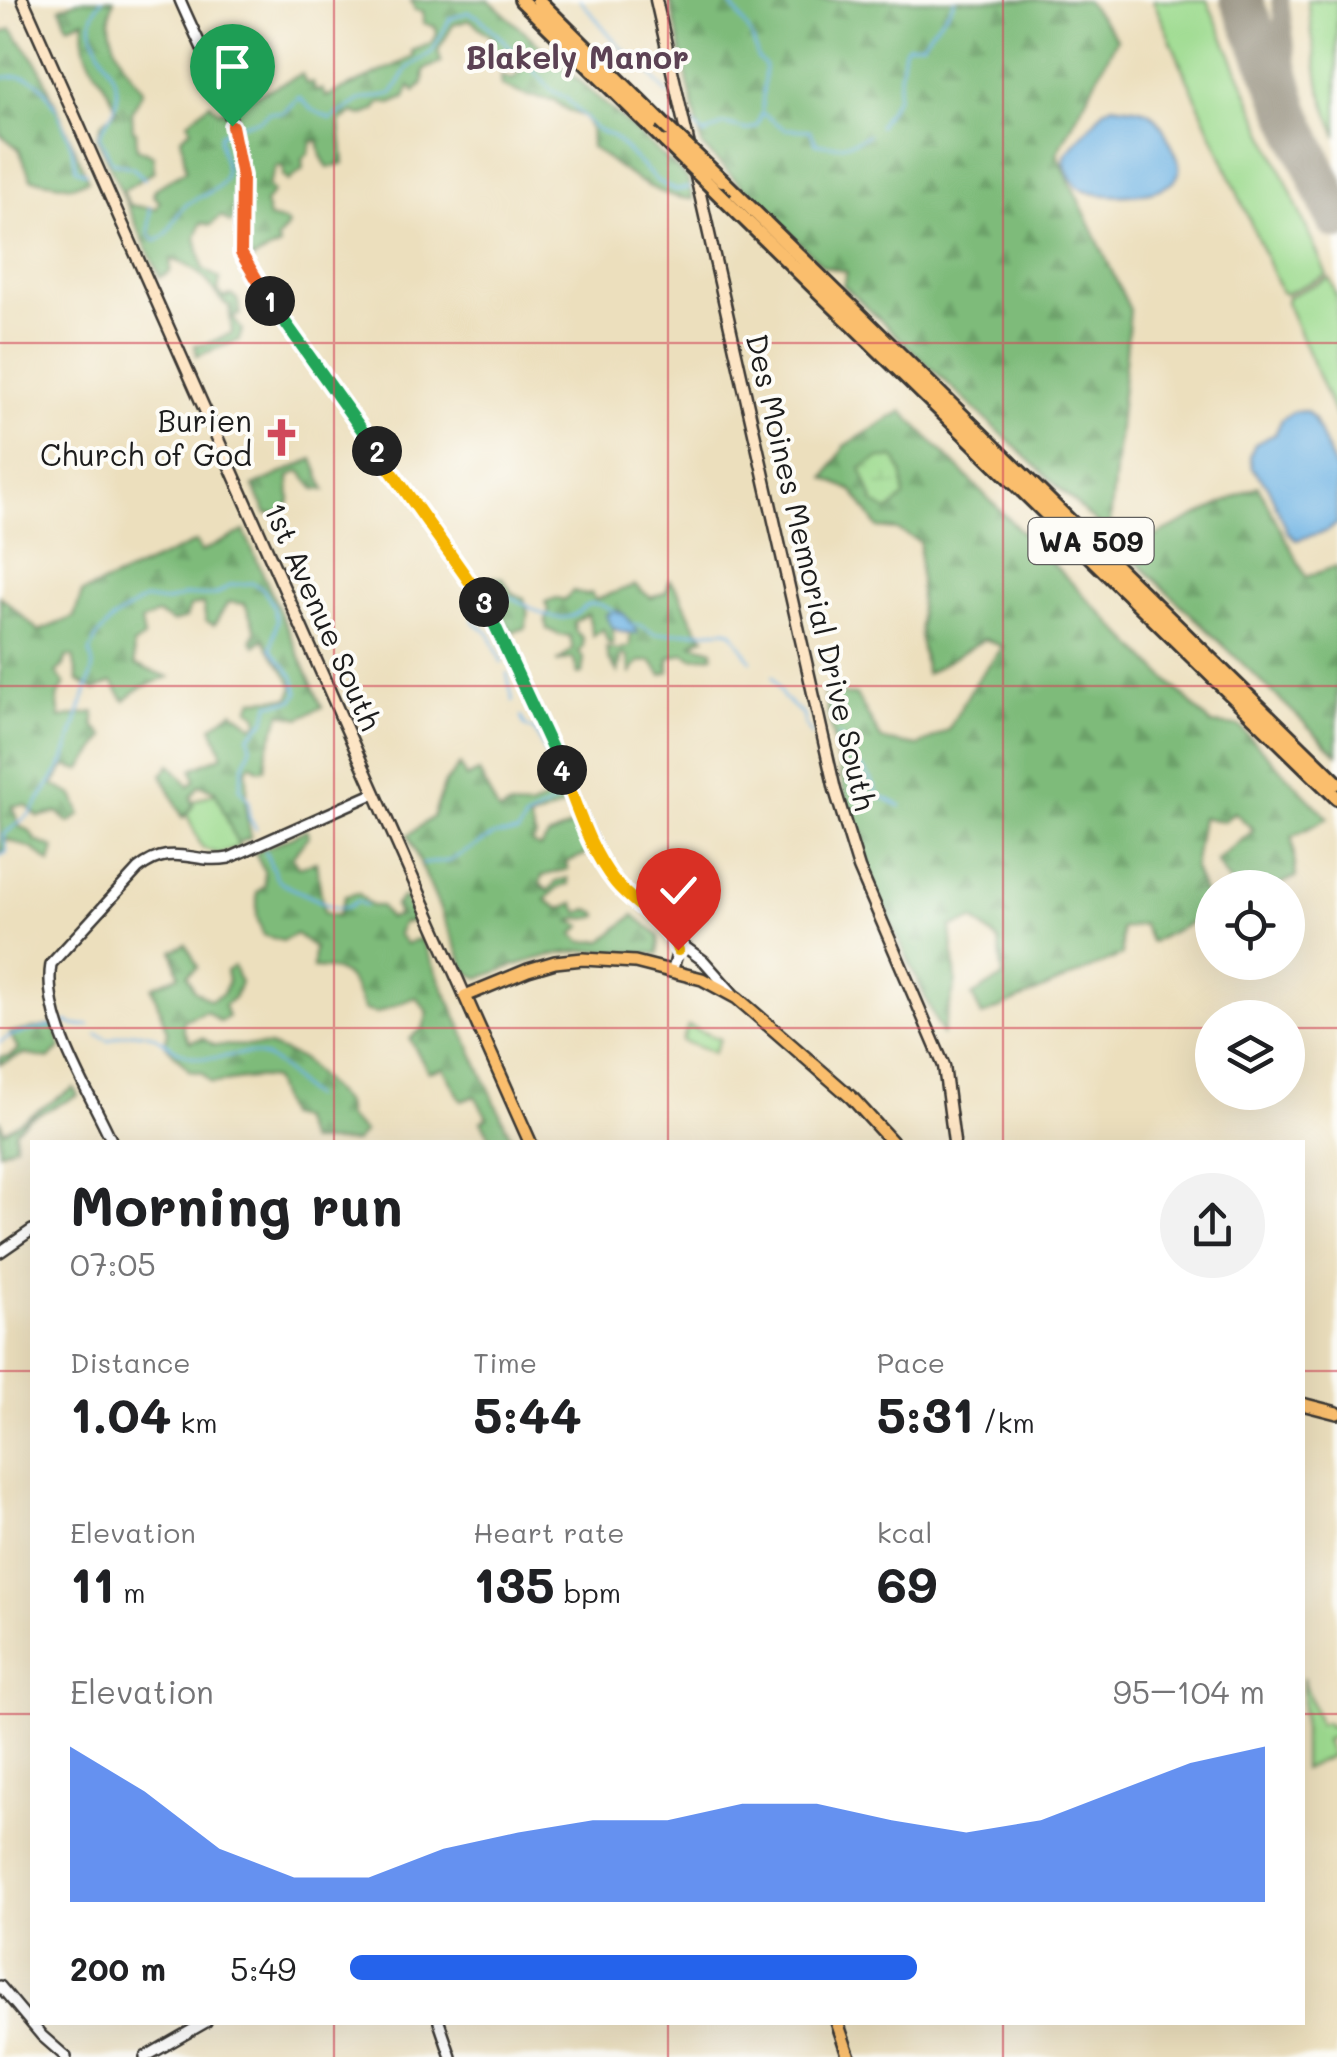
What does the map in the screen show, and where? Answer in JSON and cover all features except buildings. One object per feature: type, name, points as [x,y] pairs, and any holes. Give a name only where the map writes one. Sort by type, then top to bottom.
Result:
[{"type":"highway","points":[[510,0],[583,68],[604,82]]},
{"type":"highway","name":"WA 509","points":[[521,0],[1337,783]]},
{"type":"highway","name":"WA 509","points":[[538,0],[722,180],[804,269]]},
{"type":"highway","points":[[547,0],[569,31]]},
{"type":"highway","name":"WA 509","points":[[839,302],[1337,798]]},
{"type":"main road","name":"1st Avenue South","points":[[23,0],[529,1140]]},
{"type":"main road","name":"Des Moines Memorial Drive South","points":[[656,0],[835,790],[859,868],[944,1066],[954,1140]]},
{"type":"main road","points":[[465,996],[556,962],[609,958],[702,980],[737,998],[852,1098],[890,1140]]},
{"type":"main road","points":[[1305,1405],[1337,1413]]},
{"type":"main road","points":[[838,2025],[848,2057]]},
{"type":"street","points":[[180,0],[236,138],[242,188],[239,243],[248,270],[486,605],[605,868],[628,896],[714,970],[737,998]]},
{"type":"street","points":[[111,1140],[65,1041],[52,993],[51,964],[146,864],[172,853],[221,860],[234,856],[375,793]]},
{"type":"street","points":[[672,970],[678,950],[674,939]]},
{"type":"street","points":[[0,1252],[30,1231]]},
{"type":"street","points":[[0,1986],[30,2022]]},
{"type":"street","points":[[33,2025],[66,2057]]},
{"type":"street","points":[[145,2057],[201,2025]]},
{"type":"street","points":[[440,2025],[452,2057]]},
{"type":"green space","points":[[78,0],[114,0],[110,12],[112,36],[143,90],[132,112],[133,130],[137,149],[153,155],[154,171],[123,191],[129,205],[156,209],[160,202],[153,195],[155,189],[186,170],[181,137],[191,129],[188,122],[210,103],[219,112],[302,74],[306,84],[312,82],[316,92],[322,89],[326,97],[414,57],[412,51],[432,43],[437,34],[436,27],[424,23],[423,11],[415,10],[411,0],[489,0],[687,178],[693,199],[652,188],[602,156],[591,147],[584,116],[567,111],[554,100],[502,86],[501,75],[512,80],[520,72],[509,63],[514,54],[509,50],[492,51],[493,38],[470,20],[453,25],[438,50],[441,62],[424,70],[423,84],[415,92],[410,86],[405,98],[391,104],[381,102],[375,110],[362,116],[353,113],[340,122],[344,163],[328,168],[318,140],[312,142],[302,159],[303,169],[288,181],[283,176],[283,167],[277,165],[268,185],[273,192],[265,203],[269,218],[288,226],[277,240],[280,246],[251,260],[244,235],[246,210],[230,223],[221,216],[211,225],[201,223],[196,237],[203,269],[220,279],[218,291],[224,298],[231,295],[237,299],[241,314],[233,318],[242,330],[239,340],[197,356],[195,345],[232,333],[229,306],[203,277],[181,263],[171,259],[170,272],[160,277],[97,138],[102,122],[117,111],[89,60],[84,20],[68,26],[60,8]]},
{"type":"green space","points":[[670,0],[1086,0],[1117,39],[1057,154],[1130,310],[1109,535],[843,285],[847,272],[823,266],[702,146]]},
{"type":"green space","points":[[1153,0],[1207,0],[1327,275],[1285,294],[1281,292]]},
{"type":"green space","points":[[1307,0],[1337,0],[1337,137],[1320,88]]},
{"type":"green space","points":[[11,29],[38,64],[88,180],[72,186],[31,179],[19,149],[0,134],[0,34]]},
{"type":"green space","points":[[1329,278],[1337,297],[1337,419],[1286,302],[1287,297]]},
{"type":"green space","points":[[902,411],[1211,724],[1239,726],[1328,818],[1292,837],[1295,870],[1222,870],[1216,861],[1254,830],[1234,812],[1224,822],[1202,817],[1194,869],[1195,921],[1151,942],[1142,924],[1121,929],[1122,955],[982,1016],[972,996],[1003,977],[999,941],[974,920],[951,927],[956,982],[942,1034],[871,879],[849,814],[824,694],[856,695],[882,740],[918,746],[948,730],[976,681],[1003,647],[985,639],[926,674],[920,637],[920,542],[897,530],[878,528],[853,491],[825,478],[845,446]]},
{"type":"green space","points":[[879,458],[895,458],[903,475],[904,497],[888,511],[874,503],[861,468]]},
{"type":"green space","points":[[313,459],[325,490],[315,489],[300,471],[289,477],[290,501],[284,513],[267,514],[253,486]]},
{"type":"green space","points":[[1258,486],[1306,577],[1337,566],[1337,754],[1125,551]]},
{"type":"green space","points":[[244,531],[322,707],[300,718],[281,713],[267,750],[265,769],[258,770],[252,764],[246,769],[250,838],[237,843],[215,791],[199,785],[191,797],[193,806],[183,818],[162,775],[170,764],[189,786],[195,780],[192,769],[223,755],[212,727],[233,711],[253,726],[259,722],[257,714],[249,709],[253,700],[289,698],[294,687],[264,639],[255,646],[251,640],[256,631],[245,604],[228,602],[214,625],[206,621],[203,604],[190,606],[186,618],[173,622],[157,614],[141,622],[144,638],[133,645],[135,665],[169,677],[139,688],[125,701],[112,682],[95,690],[78,681],[73,656],[66,658],[64,666],[56,672],[65,684],[57,697],[60,718],[94,712],[94,726],[105,737],[81,770],[65,766],[53,785],[73,795],[81,815],[69,823],[58,812],[38,817],[26,805],[12,806],[20,827],[29,830],[36,841],[54,848],[50,863],[33,849],[6,839],[0,855],[0,596],[39,631],[74,617],[82,593],[196,542],[201,552]]},
{"type":"green space","points":[[494,577],[503,578],[512,593],[524,598],[528,615],[525,628],[512,632],[482,583]]},
{"type":"green space","points":[[670,580],[705,637],[692,644],[713,650],[713,656],[693,658],[684,653],[669,658],[669,672],[662,675],[651,661],[639,662],[631,673],[627,656],[622,654],[618,673],[606,648],[630,646],[630,630],[618,620],[613,645],[608,643],[603,629],[593,636],[588,614],[574,622],[575,631],[583,638],[579,652],[584,659],[582,673],[578,674],[573,658],[557,662],[573,649],[570,636],[547,629],[549,610],[545,602],[564,600],[573,591],[591,593],[595,600],[635,585],[651,598],[666,592]]},
{"type":"green space","points":[[460,765],[466,778],[479,772],[499,813],[508,807],[530,808],[556,794],[549,771],[554,767],[570,803],[529,820],[536,837],[532,844],[540,848],[548,837],[576,824],[589,853],[566,862],[568,869],[542,876],[540,884],[548,891],[556,882],[568,878],[569,884],[556,889],[546,900],[560,909],[574,903],[579,913],[588,909],[596,912],[599,916],[571,921],[582,926],[573,934],[582,942],[603,941],[634,915],[659,936],[658,954],[568,952],[480,978],[467,972],[408,835],[433,817],[445,783]]},
{"type":"green space","points":[[216,792],[239,846],[219,854],[202,848],[183,806]]},
{"type":"green space","points":[[306,830],[309,835],[292,857],[298,867],[316,862],[324,913],[338,916],[345,896],[358,893],[371,906],[381,906],[388,918],[398,916],[395,905],[404,896],[414,921],[402,923],[398,934],[406,944],[421,938],[512,1140],[488,1140],[481,1121],[487,1117],[475,1096],[462,1101],[443,1068],[428,1072],[410,1039],[423,1028],[428,1012],[416,997],[376,1013],[364,1010],[347,977],[335,970],[313,968],[314,947],[296,934],[282,941],[263,935],[257,917],[257,892],[265,886],[264,871],[255,853]]},
{"type":"green space","points":[[186,944],[198,967],[187,975],[194,990],[210,1000],[223,994],[228,981],[226,971],[234,966],[240,982],[234,998],[224,1005],[228,1017],[220,1022],[206,1011],[183,1020],[183,1030],[190,1042],[202,1038],[214,1045],[269,1046],[302,1059],[345,1104],[347,1118],[364,1132],[357,1140],[307,1140],[299,1119],[286,1116],[273,1079],[211,1083],[202,1073],[190,1071],[166,1045],[167,1031],[152,987],[179,975],[173,951]]},
{"type":"green space","points":[[55,1025],[61,1048],[48,1059],[24,1054],[0,1064],[0,1057],[18,1050],[10,1033]]},
{"type":"green space","points":[[688,1026],[720,1039],[714,1053],[682,1041]]},
{"type":"green space","points":[[74,1088],[78,1096],[29,1118],[15,1130],[15,1145],[0,1152],[0,1119],[4,1131]]},
{"type":"green space","points":[[1305,1684],[1319,1724],[1337,1724],[1337,1735],[1325,1740],[1331,1756],[1305,1768]]},
{"type":"water","points":[[1112,105],[1141,109],[1158,120],[1178,161],[1178,175],[1172,183],[1133,195],[1103,195],[1076,184],[1064,162],[1066,154]]},
{"type":"water","points":[[1306,411],[1313,418],[1337,472],[1337,524],[1296,540],[1288,532],[1267,485],[1252,468],[1250,455],[1255,444],[1275,434],[1282,419],[1293,412]]},
{"type":"water","points":[[617,611],[638,633],[613,627],[606,614]]},
{"type":"waterway","points":[[102,0],[91,25],[112,73],[117,99],[99,136],[112,162],[133,168],[145,179]]},
{"type":"waterway","points":[[580,0],[667,94]]},
{"type":"waterway","points":[[728,0],[750,34],[757,58],[765,65],[762,110]]},
{"type":"waterway","points":[[879,126],[897,96],[904,49],[923,43],[955,0]]},
{"type":"waterway","points":[[237,125],[260,120],[269,112],[283,113],[299,97],[311,109],[331,119],[360,100],[392,94],[408,68],[432,52],[450,19],[468,12],[479,17],[551,90],[566,98],[595,129],[612,136],[657,181],[676,190],[689,188]]},
{"type":"waterway","points":[[0,78],[24,77],[40,85],[61,120],[76,169],[86,173]]},
{"type":"waterway","points":[[692,124],[704,135],[724,124],[747,130],[757,126],[762,113],[785,129],[810,130],[816,143],[843,145],[868,135]]},
{"type":"waterway","points":[[150,207],[149,234],[155,241],[166,234],[185,206],[224,179],[219,139],[230,128]]},
{"type":"waterway","points":[[0,856],[7,852],[3,835],[30,814],[63,764],[90,680],[90,653],[96,638],[112,620],[144,599],[165,602],[187,595],[206,596],[230,585],[252,583],[263,589],[273,605],[277,621],[271,649],[294,677],[298,694],[292,701],[269,704],[266,720],[249,736],[251,747],[240,788],[249,801],[249,817],[256,829]]},
{"type":"waterway","points":[[493,596],[510,597],[550,617],[568,617],[589,604],[615,612]]},
{"type":"waterway","points":[[476,607],[473,621],[489,633],[502,663]]},
{"type":"waterway","points":[[632,625],[655,634],[727,630],[751,661]]},
{"type":"waterway","points":[[507,673],[513,701]]},
{"type":"waterway","points":[[772,676],[783,697],[803,715],[812,735]]},
{"type":"waterway","points":[[423,864],[449,861],[495,835],[518,833],[525,820],[560,799],[558,781],[535,731],[525,726],[521,717]]},
{"type":"waterway","points":[[838,736],[878,795],[901,806]]},
{"type":"waterway","points":[[265,852],[283,884],[335,908],[357,901],[366,906]]},
{"type":"waterway","points":[[66,1022],[89,1025]]},
{"type":"waterway","points":[[0,1042],[12,1035],[53,1026]]},
{"type":"waterway","points":[[97,1034],[109,1040],[126,1034],[150,1035],[202,1058],[262,1056],[277,1064],[312,1097]]},
{"type":"taxiway","points":[[1280,0],[1288,61],[1322,184]]},
{"type":"taxiway","points":[[1334,213],[1337,218]]},
{"type":"runway","points":[[1241,0],[1337,219]]},
{"type":"place","name":"Burien Church of God","points":[[282,437]]},
{"type":"district","name":"Blakely Manor","points":[[577,56]]},
{"type":"route","points":[[232,126],[242,176],[239,243],[248,270],[486,605],[605,868],[628,896],[674,939],[678,950]]}]
